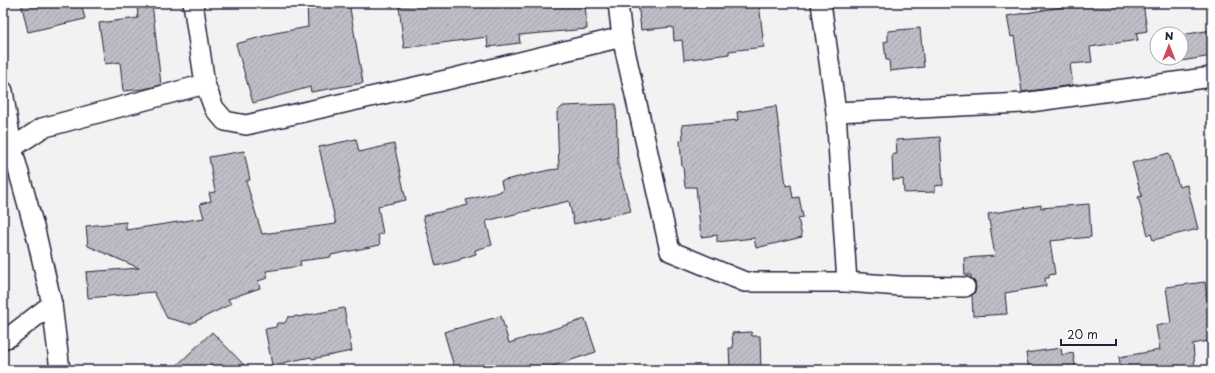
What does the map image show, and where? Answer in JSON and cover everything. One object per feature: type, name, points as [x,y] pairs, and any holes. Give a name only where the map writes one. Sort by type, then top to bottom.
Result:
[{"type":"street","points":[[193,3],[205,84],[214,108],[225,121],[246,125],[446,80],[622,37]]},
{"type":"street","points":[[618,3],[622,37],[670,251],[745,282],[847,282],[900,286],[965,287]]},
{"type":"street","points":[[821,3],[836,112],[847,282]]},
{"type":"street","points":[[836,112],[1023,103],[1212,77]]},
{"type":"street","points":[[8,149],[42,128],[205,84]]},
{"type":"street","points":[[3,91],[8,149],[36,234],[52,304],[60,370]]},
{"type":"street","points":[[3,340],[52,304]]},
{"type":"building","points":[[21,3],[81,3],[85,19],[28,32]]},
{"type":"building","points":[[137,3],[152,3],[161,85],[144,89],[123,91],[120,62],[105,64],[99,23],[138,18]]},
{"type":"building","points":[[307,3],[349,3],[363,83],[311,92],[310,87],[253,103],[236,44],[275,33],[308,27]]},
{"type":"building","points":[[424,3],[585,3],[587,29],[519,35],[520,43],[488,47],[487,37],[404,48],[399,6]]},
{"type":"building","points":[[638,3],[759,3],[764,47],[729,51],[729,54],[684,60],[682,40],[674,41],[673,27],[641,30]]},
{"type":"building","points":[[1087,3],[1143,3],[1147,31],[1136,33],[1138,40],[1090,47],[1092,62],[1070,64],[1073,85],[1022,92],[1014,36],[1011,37],[1007,16]]},
{"type":"building","points":[[920,28],[924,67],[890,71],[889,60],[886,60],[884,42],[888,41],[888,31]]},
{"type":"building","points":[[1212,30],[1212,56],[1189,60],[1189,34]]},
{"type":"building","points":[[616,104],[618,165],[631,211],[574,224],[569,201],[486,221],[492,245],[475,250],[476,254],[460,260],[436,266],[423,216],[468,205],[466,200],[500,192],[503,190],[501,181],[559,169],[557,112],[563,106]]},
{"type":"building","points":[[776,106],[786,186],[791,185],[793,198],[799,197],[803,217],[798,218],[802,237],[756,248],[754,238],[717,242],[717,235],[701,237],[696,187],[685,187],[680,141],[683,140],[682,125],[738,120],[737,112]]},
{"type":"building","points":[[940,137],[943,185],[935,186],[935,192],[904,193],[903,179],[893,180],[892,154],[897,154],[896,140]]},
{"type":"building","points":[[356,139],[359,152],[394,144],[406,200],[378,206],[383,234],[378,235],[380,245],[331,255],[331,257],[300,261],[301,266],[266,271],[268,278],[258,281],[260,288],[228,299],[231,304],[190,324],[167,318],[154,292],[88,298],[86,272],[139,268],[88,246],[86,226],[126,222],[126,230],[204,218],[200,204],[211,201],[209,193],[215,192],[209,157],[244,151],[250,180],[246,181],[262,234],[336,224],[319,147]]},
{"type":"building","points":[[1169,153],[1179,187],[1187,185],[1198,229],[1153,240],[1151,234],[1148,235],[1138,197],[1142,196],[1132,163]]},
{"type":"building","points":[[1089,204],[1091,237],[1050,241],[1055,274],[1049,275],[1049,278],[1045,278],[1046,286],[1005,293],[1007,314],[973,316],[972,295],[975,292],[976,287],[971,275],[965,275],[964,258],[995,256],[988,214],[1041,205],[1041,208]]},
{"type":"building","points":[[1205,282],[1209,317],[1212,316],[1212,340],[1193,344],[1195,370],[1121,370],[1119,357],[1160,350],[1156,326],[1171,323],[1166,287]]},
{"type":"building","points":[[344,308],[352,351],[272,365],[265,329],[276,327],[277,323],[285,323],[288,317],[298,317]]},
{"type":"building","points":[[501,316],[509,343],[585,319],[596,352],[541,370],[455,370],[444,332]]},
{"type":"building","points":[[212,332],[249,370],[172,370]]},
{"type":"building","points":[[751,332],[752,336],[760,336],[761,370],[730,369],[729,348],[733,348],[732,333]]},
{"type":"building","points":[[1061,348],[1062,355],[1073,353],[1076,370],[1029,370],[1026,353]]}]
